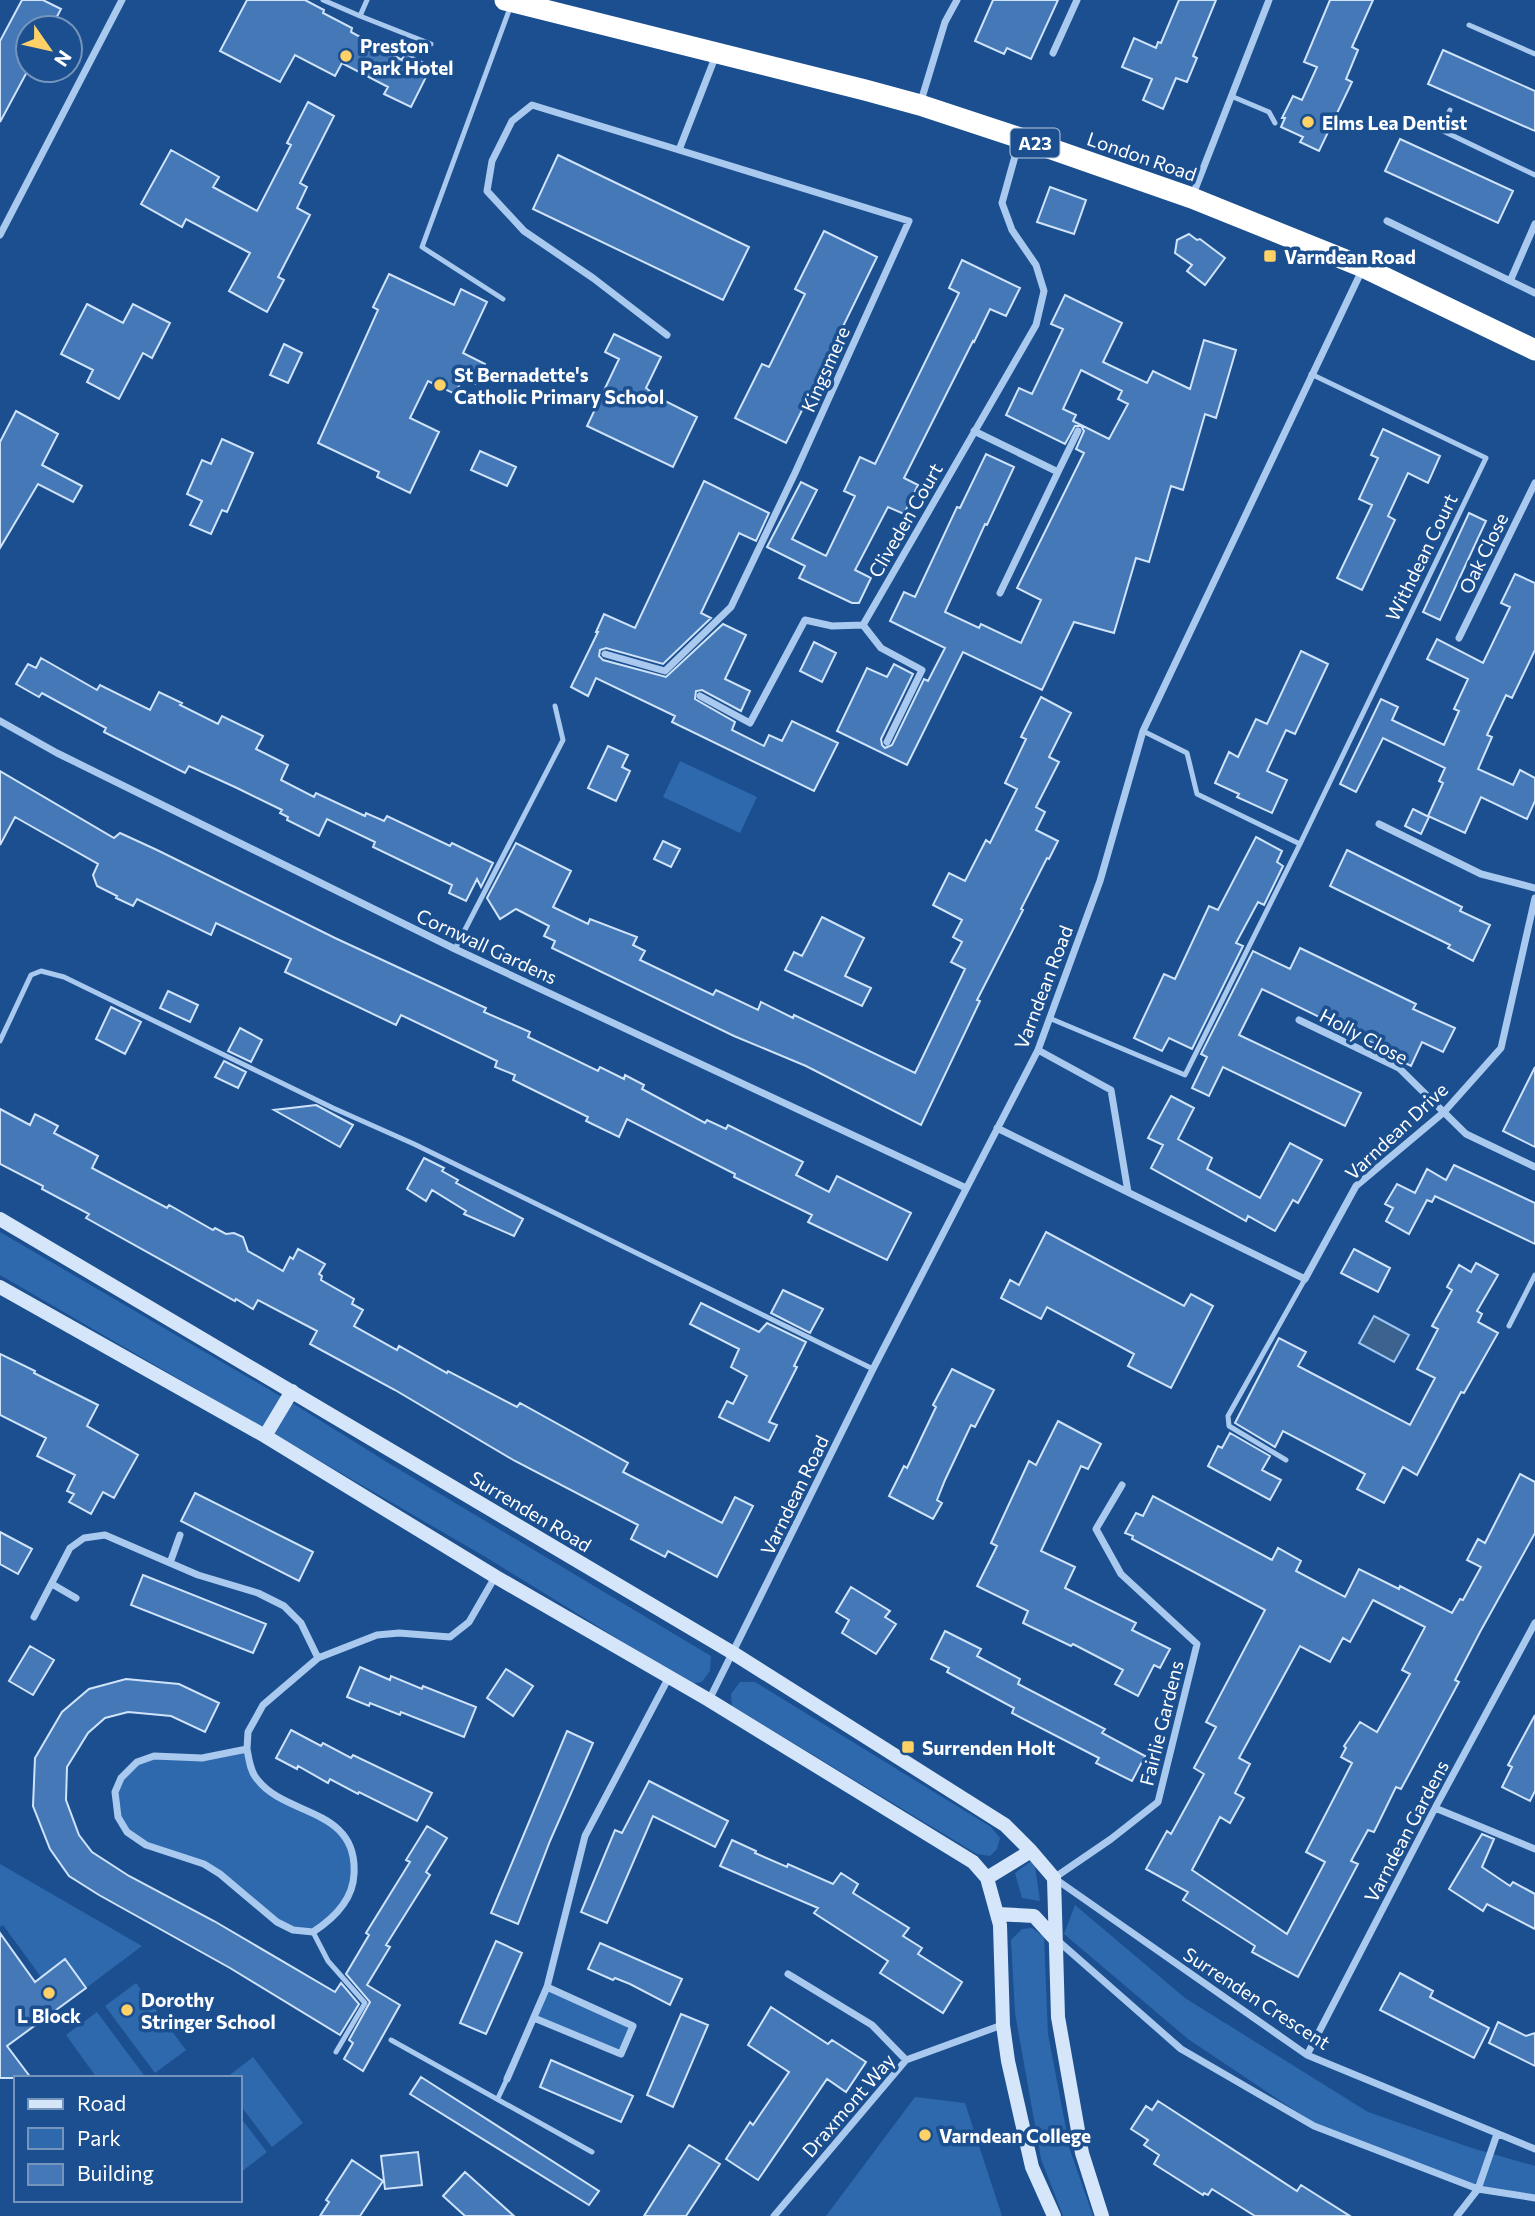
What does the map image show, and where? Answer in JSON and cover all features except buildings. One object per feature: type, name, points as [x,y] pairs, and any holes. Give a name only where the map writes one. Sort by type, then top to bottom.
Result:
[{"type":"highway","name":"London Road","points":[[510,1],[920,105],[1020,138],[1192,198],[1363,267],[1535,350]]},
{"type":"street","points":[[0,235],[122,0]]},
{"type":"street","points":[[920,105],[945,22],[957,0]]},
{"type":"street","points":[[1053,53],[1077,0]]},
{"type":"street","points":[[1192,198],[1269,0]]},
{"type":"street","points":[[679,150],[716,54]]},
{"type":"street","name":"Kingsmere","points":[[606,654],[665,671],[731,607],[795,474],[909,221],[532,105],[512,121],[492,161],[487,191],[524,231],[593,278],[667,335]]},
{"type":"street","name":"Cliveden Court","points":[[863,625],[1036,325],[1044,291],[1036,265],[1012,230],[1002,203],[1020,138]]},
{"type":"street","points":[[1387,221],[1535,293]]},
{"type":"street","points":[[1511,279],[1535,224]]},
{"type":"street","name":"Varndean Road","points":[[709,1700],[873,1369],[1038,1049],[1100,881],[1143,731],[1363,267]]},
{"type":"street","points":[[974,431],[1058,472]]},
{"type":"street","points":[[1000,593],[1079,431]]},
{"type":"street","name":"Oak Close","points":[[1459,638],[1535,483]]},
{"type":"street","points":[[700,696],[750,723],[804,621],[832,626],[863,625],[881,648],[922,670],[887,742]]},
{"type":"street","name":"Cornwall Gardens","points":[[0,722],[57,753],[455,949],[966,1188]]},
{"type":"street","points":[[1380,824],[1481,874],[1535,888]]},
{"type":"street","name":"Varndean Drive","points":[[1305,1279],[1356,1186],[1444,1112],[1501,1048],[1535,898]]},
{"type":"street","name":"Holly Close","points":[[1299,1020],[1399,1069],[1466,1134],[1535,1167]]},
{"type":"street","points":[[1038,1049],[1111,1090],[1128,1192]]},
{"type":"street","points":[[998,1128],[1305,1279]]},
{"type":"street","name":"Surrenden Road","points":[[0,1219],[733,1653],[1005,1825],[1054,1878]]},
{"type":"street","points":[[0,1287],[265,1436],[496,1577],[709,1700],[973,1862],[988,1878],[1000,1925],[1003,2025],[1008,2061],[1032,2167],[1054,2216]]},
{"type":"street","points":[[265,1436],[292,1391]]},
{"type":"street","name":"Fairlie Gardens","points":[[1054,1878],[1111,1839],[1158,1802],[1197,1644],[1121,1574],[1096,1530],[1122,1485]]},
{"type":"street","points":[[170,1563],[180,1535]]},
{"type":"street","points":[[34,1617],[70,1548],[92,1536],[111,1536],[170,1563],[258,1593],[284,1605],[301,1623],[318,1658]]},
{"type":"street","points":[[247,1749],[201,1758],[154,1756],[137,1762],[121,1779],[116,1792],[118,1817],[127,1832],[146,1845],[204,1864],[220,1874],[276,1922],[293,1930],[313,1932],[335,1915],[350,1893],[355,1872],[352,1853],[336,1827],[324,1818],[281,1798],[256,1778],[247,1749],[248,1732],[263,1705],[318,1658],[377,1635],[399,1633],[450,1637],[469,1622],[496,1577]]},
{"type":"street","points":[[52,1584],[76,1598]]},
{"type":"street","name":"Varndean Gardens","points":[[1307,2055],[1535,1623]]},
{"type":"street","points":[[507,2079],[547,1987],[585,1836],[669,1677]]},
{"type":"street","points":[[1435,1808],[1535,1849]]},
{"type":"street","points":[[988,1878],[1031,1851]]},
{"type":"street","points":[[1054,1878],[1061,2030],[1082,2152],[1102,2216]]},
{"type":"street","name":"Surrenden Crescent","points":[[1054,1878],[1307,2055],[1535,2149]]},
{"type":"street","points":[[997,1914],[1034,1916],[1055,1939],[1181,2049],[1314,2126],[1478,2189],[1535,2199]]},
{"type":"street","points":[[788,1974],[872,2025],[906,2060]]},
{"type":"street","points":[[534,2018],[621,2054],[633,2026],[547,1987]]},
{"type":"street","name":"Draxmont Way","points":[[774,2216],[906,2060],[1003,2025]]},
{"type":"street","points":[[1457,2216],[1478,2189],[1497,2134]]},
{"type":"lane","points":[[323,0],[431,44]]},
{"type":"lane","points":[[360,16],[367,0]]},
{"type":"lane","points":[[503,299],[422,247],[510,1]]},
{"type":"lane","points":[[1469,25],[1535,54]]},
{"type":"lane","points":[[1231,96],[1269,113],[1275,123]]},
{"type":"lane","points":[[1450,110],[1441,130],[1535,175]]},
{"type":"lane","name":"Withdean Court","points":[[1048,1017],[1185,1075],[1486,458],[1311,374]]},
{"type":"lane","points":[[455,949],[563,740],[555,706]]},
{"type":"lane","points":[[1143,731],[1187,753],[1197,794],[1300,844]]},
{"type":"lane","points":[[0,1041],[32,975],[41,971],[64,977],[333,1108],[414,1144],[873,1369]]},
{"type":"lane","points":[[1509,1326],[1535,1275]]},
{"type":"lane","points":[[1286,1460],[1228,1426],[1228,1416],[1305,1279]]},
{"type":"lane","points":[[313,1932],[328,1961],[365,2003],[336,2052]]},
{"type":"lane","points":[[391,2040],[592,2152]]},
{"type":"lane","points":[[498,2098],[507,2079]]},
{"type":"green space","points":[[680,761],[757,797],[740,833],[663,797]]},
{"type":"green space","points":[[0,1232],[297,1406],[711,1656],[710,1671],[702,1682],[691,1684],[489,1559],[0,1275]]},
{"type":"green space","points":[[740,1682],[755,1682],[991,1827],[1000,1838],[997,1849],[990,1856],[977,1854],[732,1706],[731,1694]]},
{"type":"green space","points":[[247,1749],[249,1762],[267,1789],[324,1818],[348,1844],[355,1872],[343,1905],[313,1932],[277,1922],[220,1874],[146,1845],[127,1832],[115,1806],[121,1778],[128,1769],[154,1756],[202,1758]]},
{"type":"green space","points":[[1034,1859],[1040,1901],[1022,1898],[1015,1873]]},
{"type":"green space","points":[[0,1864],[142,1946],[86,1988],[65,1960],[41,1977],[3,1925],[0,1927]]},
{"type":"green space","points":[[1075,1905],[1185,1998],[1368,2112],[1472,2148],[1535,2166],[1535,2197],[1476,2186],[1315,2124],[1188,2039],[1064,1934]]},
{"type":"green space","points":[[1032,1928],[1044,1937],[1048,2034],[1070,2150],[1093,2216],[1063,2216],[1041,2159],[1015,2013],[1011,1940],[1022,1929]]},
{"type":"green space","points":[[136,1983],[186,2050],[155,2073],[105,2006]]},
{"type":"green space","points":[[547,1987],[633,2026],[621,2054],[534,2018]]},
{"type":"green space","points":[[97,2012],[145,2076],[96,2076],[66,2035]]},
{"type":"green space","points":[[253,2057],[303,2123],[272,2147],[242,2108],[242,2076],[229,2076]]},
{"type":"green space","name":"Varndean College","points":[[915,2097],[965,2103],[1002,2216],[826,2216]]},
{"type":"green space","points":[[242,2120],[267,2152],[242,2171]]},
{"type":"shaded area","points":[[1374,1316],[1409,1335],[1394,1362],[1359,1343]]},
{"type":"place","name":"Preston Park Hotel","points":[[346,56]]},
{"type":"place","name":"Elms Lea Dentist","points":[[1308,122]]},
{"type":"place","name":"Varndean Road","points":[[1270,256]]},
{"type":"place","name":"St Bernadette's Catholic Primary School","points":[[440,385]]},
{"type":"place","name":"Surrenden Holt","points":[[908,1747]]},
{"type":"place","name":"L Block","points":[[49,1993]]},
{"type":"place","name":"Dorothy Stringer School","points":[[127,2010]]},
{"type":"place","name":"Varndean College","points":[[925,2135]]}]
